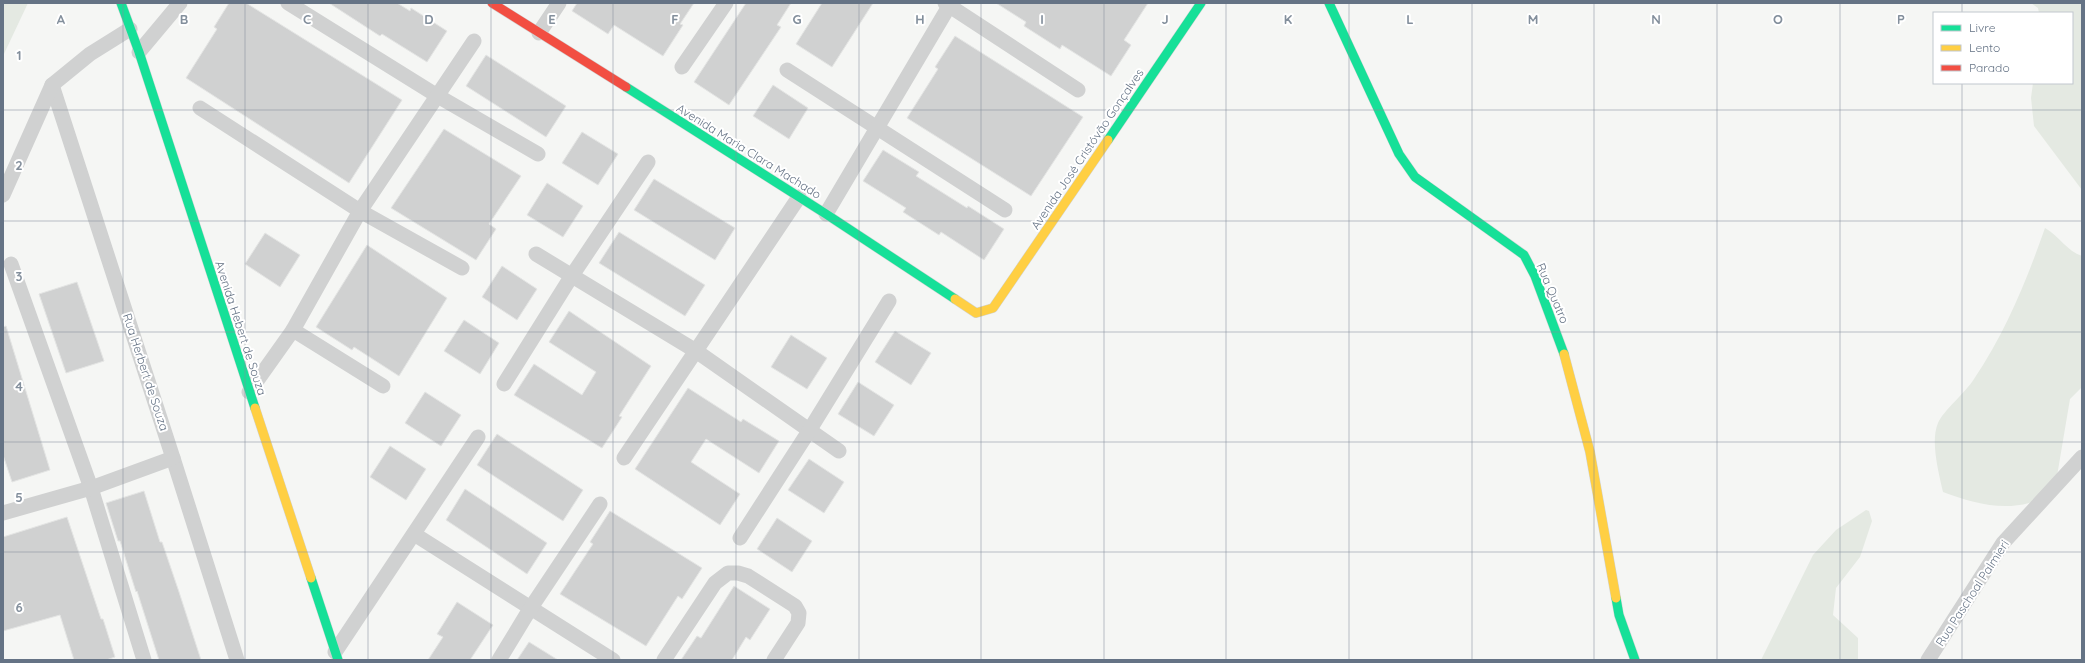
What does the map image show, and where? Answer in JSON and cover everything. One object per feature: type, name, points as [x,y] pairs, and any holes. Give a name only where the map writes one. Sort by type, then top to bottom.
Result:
[{"type":"street","name":"Avenida Hebert de Souza","points":[[121,3],[139,52],[336,656]]},
{"type":"street","points":[[139,52],[180,3]]},
{"type":"street","points":[[288,3],[436,95],[538,154]]},
{"type":"street","name":"Avenida Maria Clara Machado","points":[[492,3],[826,214],[976,313],[993,308]]},
{"type":"street","points":[[539,33],[559,3]]},
{"type":"street","points":[[682,67],[726,3]]},
{"type":"street","name":"Avenida José Cristóvão Gonçalves","points":[[993,308],[1201,3]]},
{"type":"street","name":"Rua Quatro","points":[[1329,3],[1399,154],[1415,177],[1487,227],[1524,255],[1535,276],[1561,342],[1590,452],[1619,615],[1635,660]]},
{"type":"street","points":[[826,214],[949,4],[1078,90]]},
{"type":"street","points":[[3,195],[52,84],[90,54],[130,29]]},
{"type":"street","points":[[249,392],[293,330],[360,211],[436,95],[474,41]]},
{"type":"street","points":[[787,70],[1005,210]]},
{"type":"street","name":"Rua Herbert de Souza","points":[[52,84],[174,458],[237,660]]},
{"type":"street","points":[[200,108],[360,211],[462,268]]},
{"type":"street","points":[[504,384],[571,277],[648,162]]},
{"type":"street","points":[[624,458],[799,197]]},
{"type":"street","points":[[536,254],[571,277],[696,351],[839,451]]},
{"type":"street","points":[[11,264],[91,488],[144,660]]},
{"type":"street","points":[[740,538],[809,431],[889,301]]},
{"type":"street","points":[[293,330],[383,386]]},
{"type":"street","points":[[336,656],[478,437]]},
{"type":"street","name":"Rua Paschoal Palmieri","points":[[1928,660],[2003,543],[2082,457]]},
{"type":"street","points":[[3,513],[91,488],[174,458]]},
{"type":"street","points":[[499,660],[530,609],[600,504]]},
{"type":"street","points":[[414,534],[530,609],[613,660]]},
{"type":"street","points":[[664,660],[714,583],[728,573],[738,573],[748,576],[795,606],[799,613],[798,623],[774,660]]},
{"type":"shaded area","points":[[3,3],[28,3],[3,56]]},
{"type":"shaded area","points":[[2031,3],[2082,3],[2082,190],[2034,126],[2031,98],[2033,84],[2073,84],[2073,12],[2039,12],[2038,8]]},
{"type":"shaded area","points":[[2045,228],[2072,251],[2082,256],[2082,387],[2070,399],[2056,482],[2043,494],[2029,503],[1996,506],[1974,502],[1943,492],[1935,448],[1936,430],[1941,418],[1970,384],[1996,343],[2023,287]]},
{"type":"shaded area","points":[[1866,510],[1869,511],[1872,521],[1860,557],[1836,588],[1833,615],[1858,638],[1858,660],[1761,660],[1813,555],[1836,530]]},
{"type":"building","points":[[229,3],[246,3],[402,100],[349,183],[186,78],[217,29],[214,27]]},
{"type":"building","points":[[329,3],[397,3],[410,11],[411,8],[447,31],[427,62],[382,34],[380,36]]},
{"type":"building","points":[[577,3],[694,3],[680,24],[683,25],[663,56],[614,25],[608,34],[572,11]]},
{"type":"building","points":[[746,3],[791,3],[777,25],[781,27],[729,105],[694,82]]},
{"type":"building","points":[[822,3],[873,3],[832,67],[796,44]]},
{"type":"building","points":[[996,3],[1148,3],[1124,40],[1131,45],[1111,76],[1062,45],[1060,49],[1024,26],[1026,22]]},
{"type":"building","points":[[955,36],[1083,117],[1031,196],[907,118],[938,69],[935,67]]},
{"type":"building","points":[[486,55],[566,106],[546,137],[466,86]]},
{"type":"building","points":[[773,85],[808,108],[789,139],[753,116]]},
{"type":"building","points":[[444,129],[521,176],[489,224],[496,229],[476,260],[391,208]]},
{"type":"building","points":[[582,132],[618,154],[598,185],[562,163]]},
{"type":"building","points":[[883,150],[919,172],[916,176],[1004,229],[984,260],[941,232],[939,235],[903,212],[906,208],[863,181]]},
{"type":"building","points":[[654,179],[735,228],[715,260],[634,210]]},
{"type":"building","points":[[547,183],[583,206],[563,237],[527,215]]},
{"type":"building","points":[[619,232],[705,285],[685,316],[599,263]]},
{"type":"building","points":[[265,233],[300,255],[280,287],[245,264]]},
{"type":"building","points":[[367,245],[447,298],[399,376],[354,347],[352,350],[316,327]]},
{"type":"building","points":[[502,266],[537,289],[517,320],[482,297]]},
{"type":"building","points":[[77,282],[104,361],[66,373],[39,294]]},
{"type":"building","points":[[569,311],[651,366],[619,416],[622,417],[602,448],[514,395],[534,364],[582,395],[596,372],[549,342]]},
{"type":"building","points":[[464,320],[499,343],[480,374],[444,351]]},
{"type":"building","points":[[6,326],[50,470],[12,482],[3,455],[3,327]]},
{"type":"building","points":[[895,331],[931,353],[911,385],[875,362]]},
{"type":"building","points":[[791,335],[827,358],[807,389],[771,367]]},
{"type":"building","points":[[858,382],[894,405],[874,436],[838,414]]},
{"type":"building","points":[[688,388],[741,422],[743,419],[779,441],[759,473],[706,439],[691,462],[740,494],[720,525],[635,469]]},
{"type":"building","points":[[425,392],[461,415],[441,446],[405,423]]},
{"type":"building","points":[[497,434],[583,490],[563,521],[477,465]]},
{"type":"building","points":[[390,446],[426,469],[406,500],[370,477]]},
{"type":"building","points":[[809,459],[844,482],[824,513],[788,490]]},
{"type":"building","points":[[465,489],[547,543],[527,574],[446,520]]},
{"type":"building","points":[[144,491],[201,660],[159,660],[120,541],[118,541],[106,503]]},
{"type":"building","points":[[610,511],[702,568],[682,599],[678,596],[646,646],[560,594],[593,544],[590,542]]},
{"type":"building","points":[[67,517],[115,657],[106,660],[74,660],[60,615],[3,631],[3,537]]},
{"type":"building","points":[[777,518],[812,541],[792,572],[757,549]]},
{"type":"building","points":[[734,586],[770,609],[750,640],[746,637],[732,660],[681,660],[697,636],[701,638]]},
{"type":"building","points":[[457,602],[493,625],[470,660],[428,660],[443,637],[437,634]]},
{"type":"building","points":[[529,642],[558,660],[517,660]]},
{"type":"traffic: fast","points":[[121,3],[139,52],[255,408]]},
{"type":"traffic: fast","points":[[1108,140],[1201,3]]},
{"type":"traffic: fast","points":[[1329,3],[1399,154],[1415,177],[1524,255],[1535,276],[1564,354]]},
{"type":"traffic: fast","points":[[626,87],[826,214],[955,299]]},
{"type":"traffic: fast","points":[[311,578],[338,660]]},
{"type":"traffic: fast","points":[[1616,598],[1619,615],[1635,660]]},
{"type":"traffic: slow","points":[[955,299],[976,313],[993,308],[1108,140]]},
{"type":"traffic: slow","points":[[1564,354],[1590,452],[1616,598]]},
{"type":"traffic: slow","points":[[255,408],[311,578]]},
{"type":"traffic: jam","points":[[492,3],[626,87]]}]
